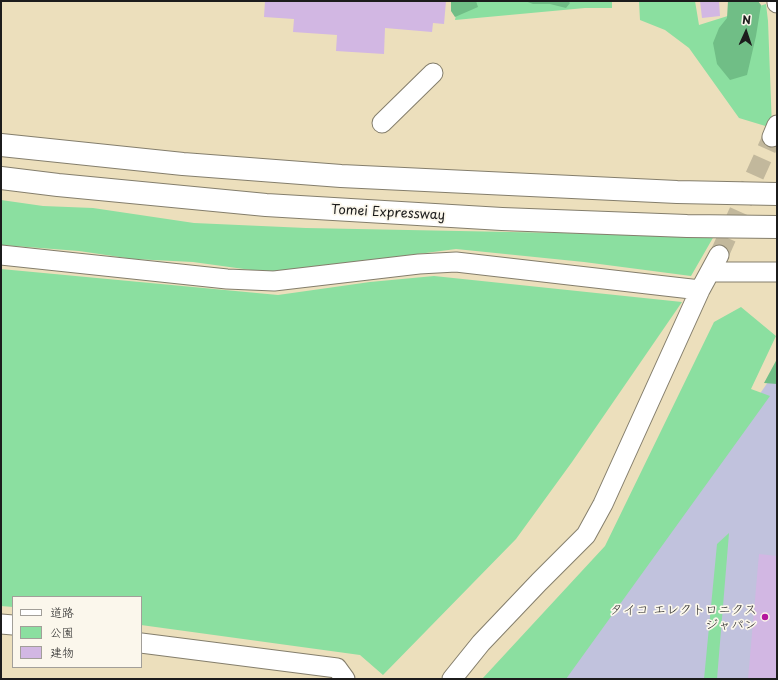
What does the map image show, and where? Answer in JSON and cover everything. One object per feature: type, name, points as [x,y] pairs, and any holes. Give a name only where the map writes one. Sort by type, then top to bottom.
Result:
[{"type":"highway","points":[[1,145],[183,164],[340,176],[677,192],[777,194]]},
{"type":"highway","name":"Tomei Expressway","points":[[1,178],[266,206],[502,219],[777,227]]},
{"type":"street","points":[[382,123],[433,73]]},
{"type":"street","points":[[1,255],[227,279],[274,281],[419,264],[456,262],[700,290]]},
{"type":"street","points":[[452,679],[481,643],[538,582],[586,535],[603,504],[700,290],[719,255]]},
{"type":"street","points":[[710,272],[777,272]]},
{"type":"street","points":[[1,624],[12,625]]},
{"type":"street","points":[[142,643],[337,668],[345,679]]},
{"type":"shaded area","points":[[777,369],[777,679],[563,679]]},
{"type":"green space","points":[[451,1],[476,1],[478,7],[455,17],[451,11]]},
{"type":"green space","points":[[459,1],[612,1],[612,8],[585,8],[455,20]]},
{"type":"green space","points":[[525,1],[568,1],[570,3],[566,8],[550,4],[533,4]]},
{"type":"green space","points":[[639,1],[695,1],[699,25],[766,4],[772,128],[739,118],[689,48],[665,30],[640,20]]},
{"type":"green space","points":[[728,1],[758,1],[761,5],[747,75],[730,80],[717,64],[713,43],[719,28],[727,18]]},
{"type":"green space","points":[[1,200],[43,206],[93,208],[194,223],[306,228],[714,236],[691,276],[584,262],[456,249],[273,273],[193,262],[133,259],[79,251],[1,245]]},
{"type":"green space","points":[[1,269],[278,295],[370,282],[434,276],[682,302],[572,462],[516,539],[383,675],[360,655],[142,625],[142,596],[12,596],[12,607],[1,606]]},
{"type":"green space","points":[[741,307],[776,336],[751,389],[770,396],[566,679],[482,679],[605,546],[714,322]]},
{"type":"green space","points":[[777,359],[777,384],[764,383]]},
{"type":"green space","points":[[729,533],[717,679],[704,679],[717,544]]},
{"type":"building","points":[[265,1],[446,1],[444,24],[433,23],[432,32],[385,28],[384,54],[336,51],[337,35],[293,32],[294,19],[264,17]]},
{"type":"building","points":[[700,1],[719,1],[720,16],[702,18]]},
{"type":"building","name":"タイコ エレクトロニクス ジャパン","points":[[759,554],[777,556],[777,679],[748,679]]},
{"type":"tunnel","points":[[719,255],[772,137]]},
{"type":"place","name":"タイコ エレクトロニクス ジャパン","points":[[765,617]]}]
